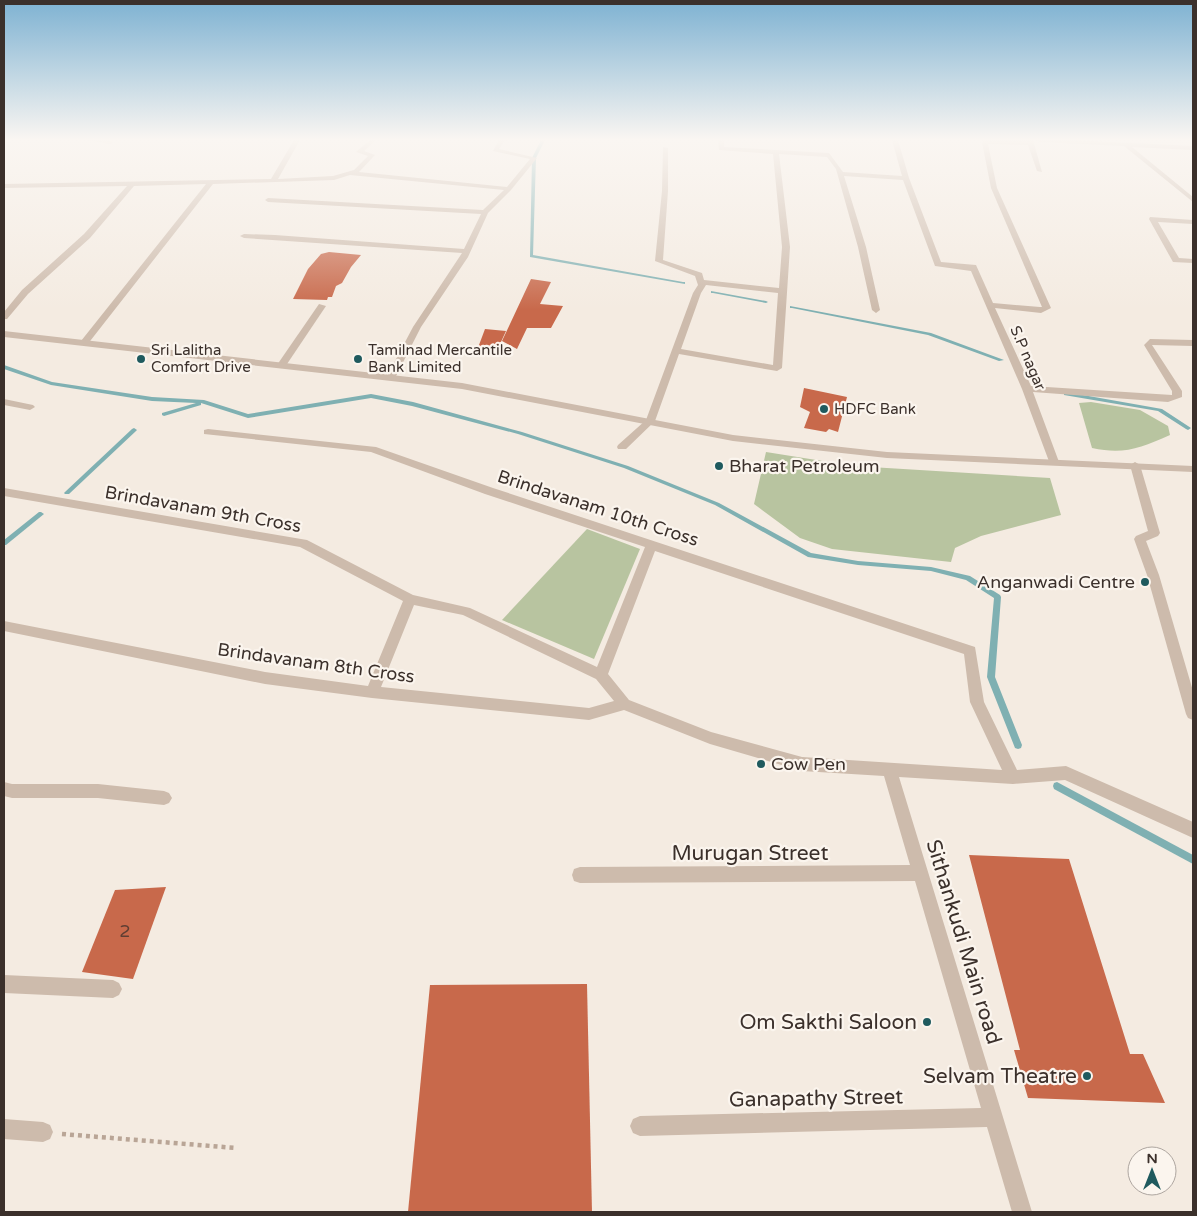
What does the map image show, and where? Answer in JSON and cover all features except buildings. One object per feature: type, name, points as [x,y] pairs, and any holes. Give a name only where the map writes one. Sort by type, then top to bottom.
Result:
[{"type":"street","points":[[4,317],[26,292],[87,236],[120,197]]},
{"type":"street","points":[[84,343],[200,197]]},
{"type":"street","points":[[391,378],[417,326],[467,251],[485,212],[501,197]]},
{"type":"street","points":[[622,448],[650,421],[702,285],[699,274],[659,261],[665,197]]},
{"type":"street","points":[[676,351],[777,368],[786,247],[781,197]]},
{"type":"street","points":[[847,197],[862,248],[876,310]]},
{"type":"street","name":"S.P nagar","points":[[913,197],[938,264],[973,268],[1027,389],[1054,462]]},
{"type":"street","points":[[989,305],[1041,310],[1047,308],[998,197]]},
{"type":"street","points":[[268,200],[485,212]]},
{"type":"street","points":[[1193,222],[1153,219],[1176,260],[1193,261]]},
{"type":"street","points":[[244,236],[467,251]]},
{"type":"street","points":[[701,282],[783,291]]},
{"type":"street","points":[[282,365],[322,306]]},
{"type":"street","points":[[4,334],[462,386],[733,438],[887,455],[1193,469]]},
{"type":"street","points":[[1027,389],[1168,399],[1177,397],[1177,391],[1148,345],[1150,342],[1193,343]]},
{"type":"street","points":[[4,402],[30,407]]},
{"type":"street","name":"Brindavanam 10th Cross","points":[[208,432],[372,449],[489,491],[970,650],[977,702],[1012,777]]},
{"type":"street","points":[[1135,465],[1154,533],[1140,539],[1153,575],[1193,714]]},
{"type":"street","name":"Brindavanam 9th Cross","points":[[4,492],[303,544],[410,599],[466,612],[601,675],[624,704]]},
{"type":"street","points":[[601,675],[652,544]]},
{"type":"street","points":[[372,692],[410,599]]},
{"type":"street","name":"Brindavanam 8th Cross","points":[[4,626],[265,678],[372,692],[589,714],[624,704]]},
{"type":"street","points":[[624,704],[710,738],[802,764],[1012,777],[1066,773],[1193,830]]},
{"type":"street","name":"Sithankudi Main road","points":[[890,770],[1022,1212]]},
{"type":"street","points":[[4,789],[12,791],[98,791],[164,798]]},
{"type":"street","name":"Murugan Street","points":[[580,875],[920,873]]},
{"type":"street","points":[[4,984],[113,989]]},
{"type":"street","name":"Ganapathy Street","points":[[640,1126],[993,1117]]},
{"type":"street","points":[[4,1130],[43,1132]]},
{"type":"path","points":[[43,1132],[236,1148]]},
{"type":"green space","points":[[1091,402],[1140,410],[1168,426],[1170,435],[1150,444],[1132,449],[1113,451],[1092,448],[1079,403]]},
{"type":"green space","points":[[766,452],[854,466],[1050,478],[1061,515],[981,536],[955,548],[951,562],[832,549],[800,538],[754,504]]},
{"type":"green space","points":[[587,529],[640,549],[594,659],[502,620]]},
{"type":"waterway","points":[[533,197],[531,256],[683,283]]},
{"type":"waterway","points":[[713,292],[766,302]]},
{"type":"waterway","points":[[792,307],[929,334],[1001,360]]},
{"type":"waterway","points":[[4,367],[51,383],[152,399],[204,402],[248,416],[371,396],[413,404],[520,433],[626,467],[717,504],[810,555],[858,563],[931,569],[968,578],[998,597],[991,677],[1018,745]]},
{"type":"waterway","points":[[1028,371],[1041,389],[1046,390]]},
{"type":"waterway","points":[[1066,394],[1160,410],[1188,428]]},
{"type":"waterway","points":[[164,414],[199,404]]},
{"type":"waterway","points":[[67,493],[134,430]]},
{"type":"waterway","points":[[4,543],[41,514]]},
{"type":"waterway","points":[[1057,786],[1193,860]]},
{"type":"place","name":"Sri Lalitha Comfort Drive","points":[[141,359]]},
{"type":"place","name":"Tamilnad Mercantile Bank Limited","points":[[358,359]]},
{"type":"place","name":"HDFC Bank","points":[[824,409]]},
{"type":"place","name":"Bharat Petroleum","points":[[719,466]]},
{"type":"place","name":"Anganwadi Centre","points":[[1145,582]]},
{"type":"place","name":"Cow Pen","points":[[761,764]]},
{"type":"place","name":"Om Sakthi Saloon","points":[[927,1022]]},
{"type":"place","name":"Selvam Theatre","points":[[1087,1076]]}]
